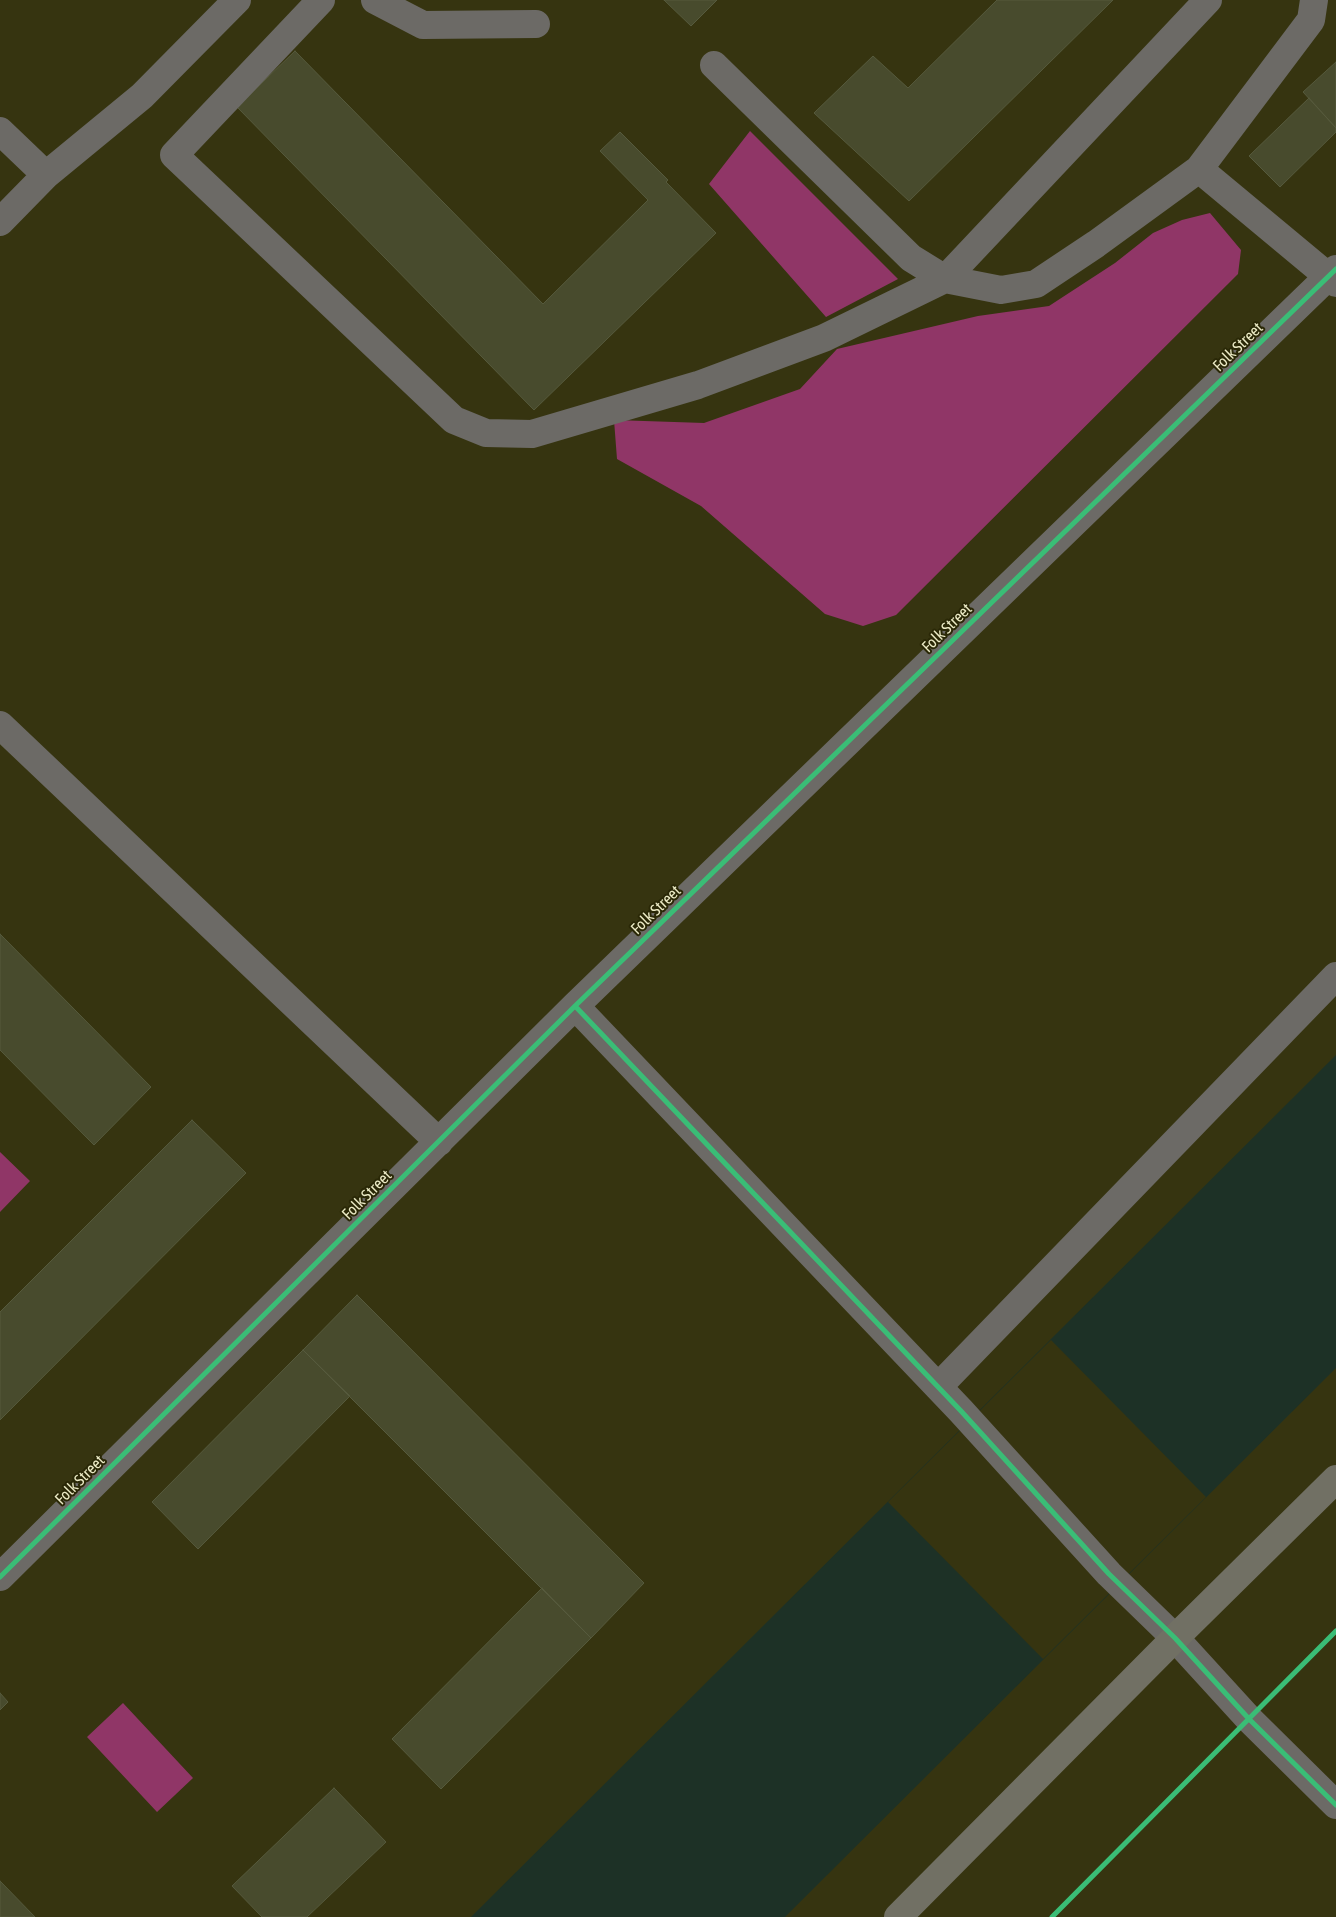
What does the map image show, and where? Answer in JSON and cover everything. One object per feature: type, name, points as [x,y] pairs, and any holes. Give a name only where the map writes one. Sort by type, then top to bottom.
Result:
[{"type":"main road","points":[[898,1917],[1336,1479]]},
{"type":"street","points":[[0,222],[46,175],[142,96],[237,0]]},
{"type":"street","points":[[321,0],[174,155],[454,420],[486,433],[532,434],[698,384],[824,338],[945,279],[1208,0]]},
{"type":"street","points":[[375,0],[424,25],[536,24]]},
{"type":"street","points":[[714,65],[912,258],[945,279],[1002,290],[1036,284],[1096,244],[1198,169],[1311,20],[1314,0]]},
{"type":"street","points":[[0,131],[46,175]]},
{"type":"street","points":[[1198,169],[1334,276]]},
{"type":"street","name":"Folk Street","points":[[0,1577],[575,1006],[1334,276]]},
{"type":"street","points":[[0,725],[439,1142]]},
{"type":"street","points":[[938,1387],[1336,976]]},
{"type":"street","points":[[575,1006],[961,1411],[1109,1574],[1175,1638],[1249,1719],[1336,1805]]},
{"type":"shaded area","points":[[750,131],[898,279],[826,317],[709,184]]},
{"type":"shaded area","points":[[1210,213],[1241,250],[1238,274],[896,615],[863,626],[825,614],[701,506],[617,459],[614,420],[704,423],[800,389],[837,349],[978,316],[1049,306],[1115,263],[1153,233],[1182,220]]},
{"type":"shaded area","points":[[1336,1055],[1336,1368],[785,1917],[471,1917]]},
{"type":"shaded area","points":[[0,1152],[30,1181],[0,1212]]},
{"type":"shaded area","points":[[123,1703],[193,1778],[157,1812],[87,1737]]},
{"type":"pier","points":[[1051,1340],[1206,1497],[1043,1659],[888,1502]]},
{"type":"building","points":[[664,0],[717,0],[691,26]]},
{"type":"building","points":[[997,0],[1113,0],[909,201],[814,113],[873,56],[908,88]]},
{"type":"building","points":[[295,51],[543,304],[648,200],[600,151],[620,132],[668,180],[666,182],[716,233],[534,410],[237,107]]},
{"type":"building","points":[[1336,62],[1336,128],[1303,92]]},
{"type":"building","points":[[1309,98],[1336,128],[1336,132],[1280,187],[1249,156]]},
{"type":"building","points":[[0,934],[151,1087],[94,1145],[0,1050]]},
{"type":"building","points":[[192,1120],[246,1173],[0,1420],[0,1312]]},
{"type":"building","points":[[357,1295],[644,1583],[591,1638],[303,1350]]},
{"type":"building","points":[[303,1350],[350,1396],[198,1549],[152,1502]]},
{"type":"building","points":[[542,1588],[591,1638],[441,1789],[392,1739]]},
{"type":"building","points":[[0,1693],[8,1702],[0,1710]]},
{"type":"building","points":[[334,1788],[386,1842],[307,1917],[262,1917],[232,1886]]},
{"type":"building","points":[[0,1881],[35,1917],[0,1917]]},
{"type":"cycle path","points":[[0,1577],[575,1006],[1336,269]]},
{"type":"cycle path","points":[[575,1006],[961,1411],[1109,1574],[1175,1638],[1249,1719],[1336,1805]]},
{"type":"cycle path","points":[[1052,1917],[1336,1631]]}]
